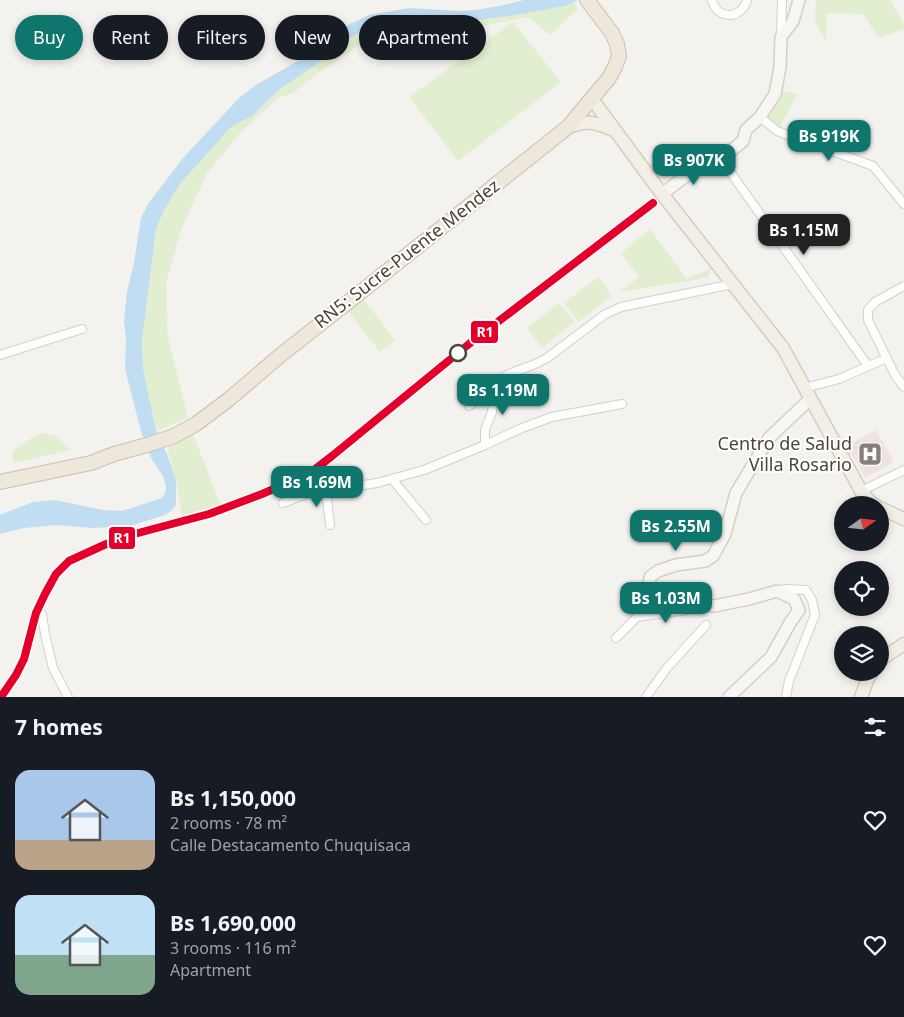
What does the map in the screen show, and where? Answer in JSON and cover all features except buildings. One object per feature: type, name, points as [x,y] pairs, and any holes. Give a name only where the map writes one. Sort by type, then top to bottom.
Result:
[{"type":"highway","name":"RN5: Sucre-Puente Mendez","points":[[0,473],[80,457],[129,451],[174,436],[196,424],[568,127],[609,78],[619,56],[617,44],[612,33],[586,0]]},
{"type":"highway","name":"RN5: Sucre-Puente Mendez","points":[[0,482],[81,466],[114,454]]},
{"type":"main road","points":[[592,99],[662,194],[783,348],[861,491],[866,496]]},
{"type":"main road","points":[[568,127],[590,122],[614,130]]},
{"type":"main road","points":[[889,512],[904,519]]},
{"type":"main road","points":[[889,654],[904,644]]},
{"type":"main road","points":[[860,697],[867,681]]},
{"type":"street","points":[[712,0],[715,8],[725,15],[741,11],[745,7],[747,0]]},
{"type":"street","points":[[662,194],[710,158],[721,159],[743,141],[746,130],[760,117],[775,94],[780,67],[782,0]]},
{"type":"street","points":[[781,37],[793,21],[799,0]]},
{"type":"street","points":[[760,117],[777,131],[873,166],[904,204]]},
{"type":"street","points":[[721,159],[868,366]]},
{"type":"street","points":[[469,406],[507,375],[547,358],[604,315],[621,307],[733,284]]},
{"type":"street","points":[[904,286],[875,302],[868,310],[868,320],[895,375],[904,387]]},
{"type":"street","points":[[0,355],[82,329]]},
{"type":"street","points":[[714,606],[657,594],[649,586],[650,577],[658,571],[676,565],[706,561],[713,556],[725,534],[736,493],[769,438],[807,394],[887,358]]},
{"type":"street","points":[[485,445],[485,430],[492,412],[493,399],[491,389]]},
{"type":"street","points":[[283,503],[309,493],[377,483],[424,470],[552,417],[622,404]]},
{"type":"street","points":[[861,491],[904,470]]},
{"type":"street","points":[[392,479],[426,520]]},
{"type":"street","points":[[326,490],[330,525]]},
{"type":"street","points":[[616,638],[637,617],[714,606],[788,589],[806,590],[812,600],[815,616],[789,681],[786,697]]},
{"type":"street","points":[[729,697],[771,657],[790,623],[800,610],[794,599],[778,592]]},
{"type":"street","points":[[42,614],[53,668],[68,697]]},
{"type":"street","points":[[646,697],[667,668],[706,625]]},
{"type":"shaded area","name":"Centro de Salud Villa Rosario","points":[[876,430],[894,462],[865,478],[847,446]]},
{"type":"green space","points":[[816,0],[891,0],[904,25],[904,29],[879,38],[863,14],[827,13],[826,41],[815,21]]},
{"type":"green space","points":[[574,2],[578,9],[550,35],[528,17],[486,25],[486,18],[565,6]]},
{"type":"green space","points":[[513,22],[561,82],[458,161],[409,97],[460,60],[486,60],[486,41]]},
{"type":"green space","points":[[359,33],[359,46],[349,52],[349,39]]},
{"type":"green space","points":[[323,60],[337,60],[293,93],[278,98],[239,134],[206,175],[181,230],[166,283],[168,338],[188,418],[156,431],[143,369],[142,342],[156,229],[164,210],[180,184],[231,127],[252,116],[280,89]]},
{"type":"green space","points":[[782,91],[797,94],[780,127],[768,117],[779,101]]},
{"type":"green space","points":[[650,229],[687,279],[711,268],[708,278],[619,292],[639,277],[621,253]]},
{"type":"green space","points":[[598,277],[612,296],[578,322],[564,303]]},
{"type":"green space","points":[[363,298],[395,340],[380,352],[348,311]]},
{"type":"green space","points":[[559,303],[574,322],[542,348],[527,328]]},
{"type":"green space","points":[[40,433],[57,436],[71,450],[14,463],[12,452]]},
{"type":"green space","points":[[193,434],[221,506],[182,517],[176,480],[167,447]]},
{"type":"water","points":[[524,0],[578,0],[565,6],[486,19],[486,15],[369,15],[409,8],[460,11],[500,6]]},
{"type":"water","points":[[359,20],[359,33],[349,39],[349,25]]},
{"type":"water","points":[[300,60],[323,60],[280,89],[252,116],[231,127],[180,184],[164,210],[156,229],[142,341],[143,369],[156,431],[176,480],[176,505],[165,515],[130,526],[92,528],[57,525],[23,528],[0,534],[0,515],[33,502],[55,500],[103,510],[122,511],[162,498],[165,493],[166,486],[163,476],[151,458],[142,435],[125,369],[126,337],[124,321],[127,292],[141,218],[148,204],[183,158],[239,98],[256,85]]},
{"type":"transit line","name":"R1","points":[[1,697],[24,659],[36,613],[45,594],[56,574],[69,561],[127,536],[209,514],[262,494],[314,470],[469,344],[653,203]]},
{"type":"place","name":"Centro de Salud Villa Rosario","points":[[870,454]]}]
